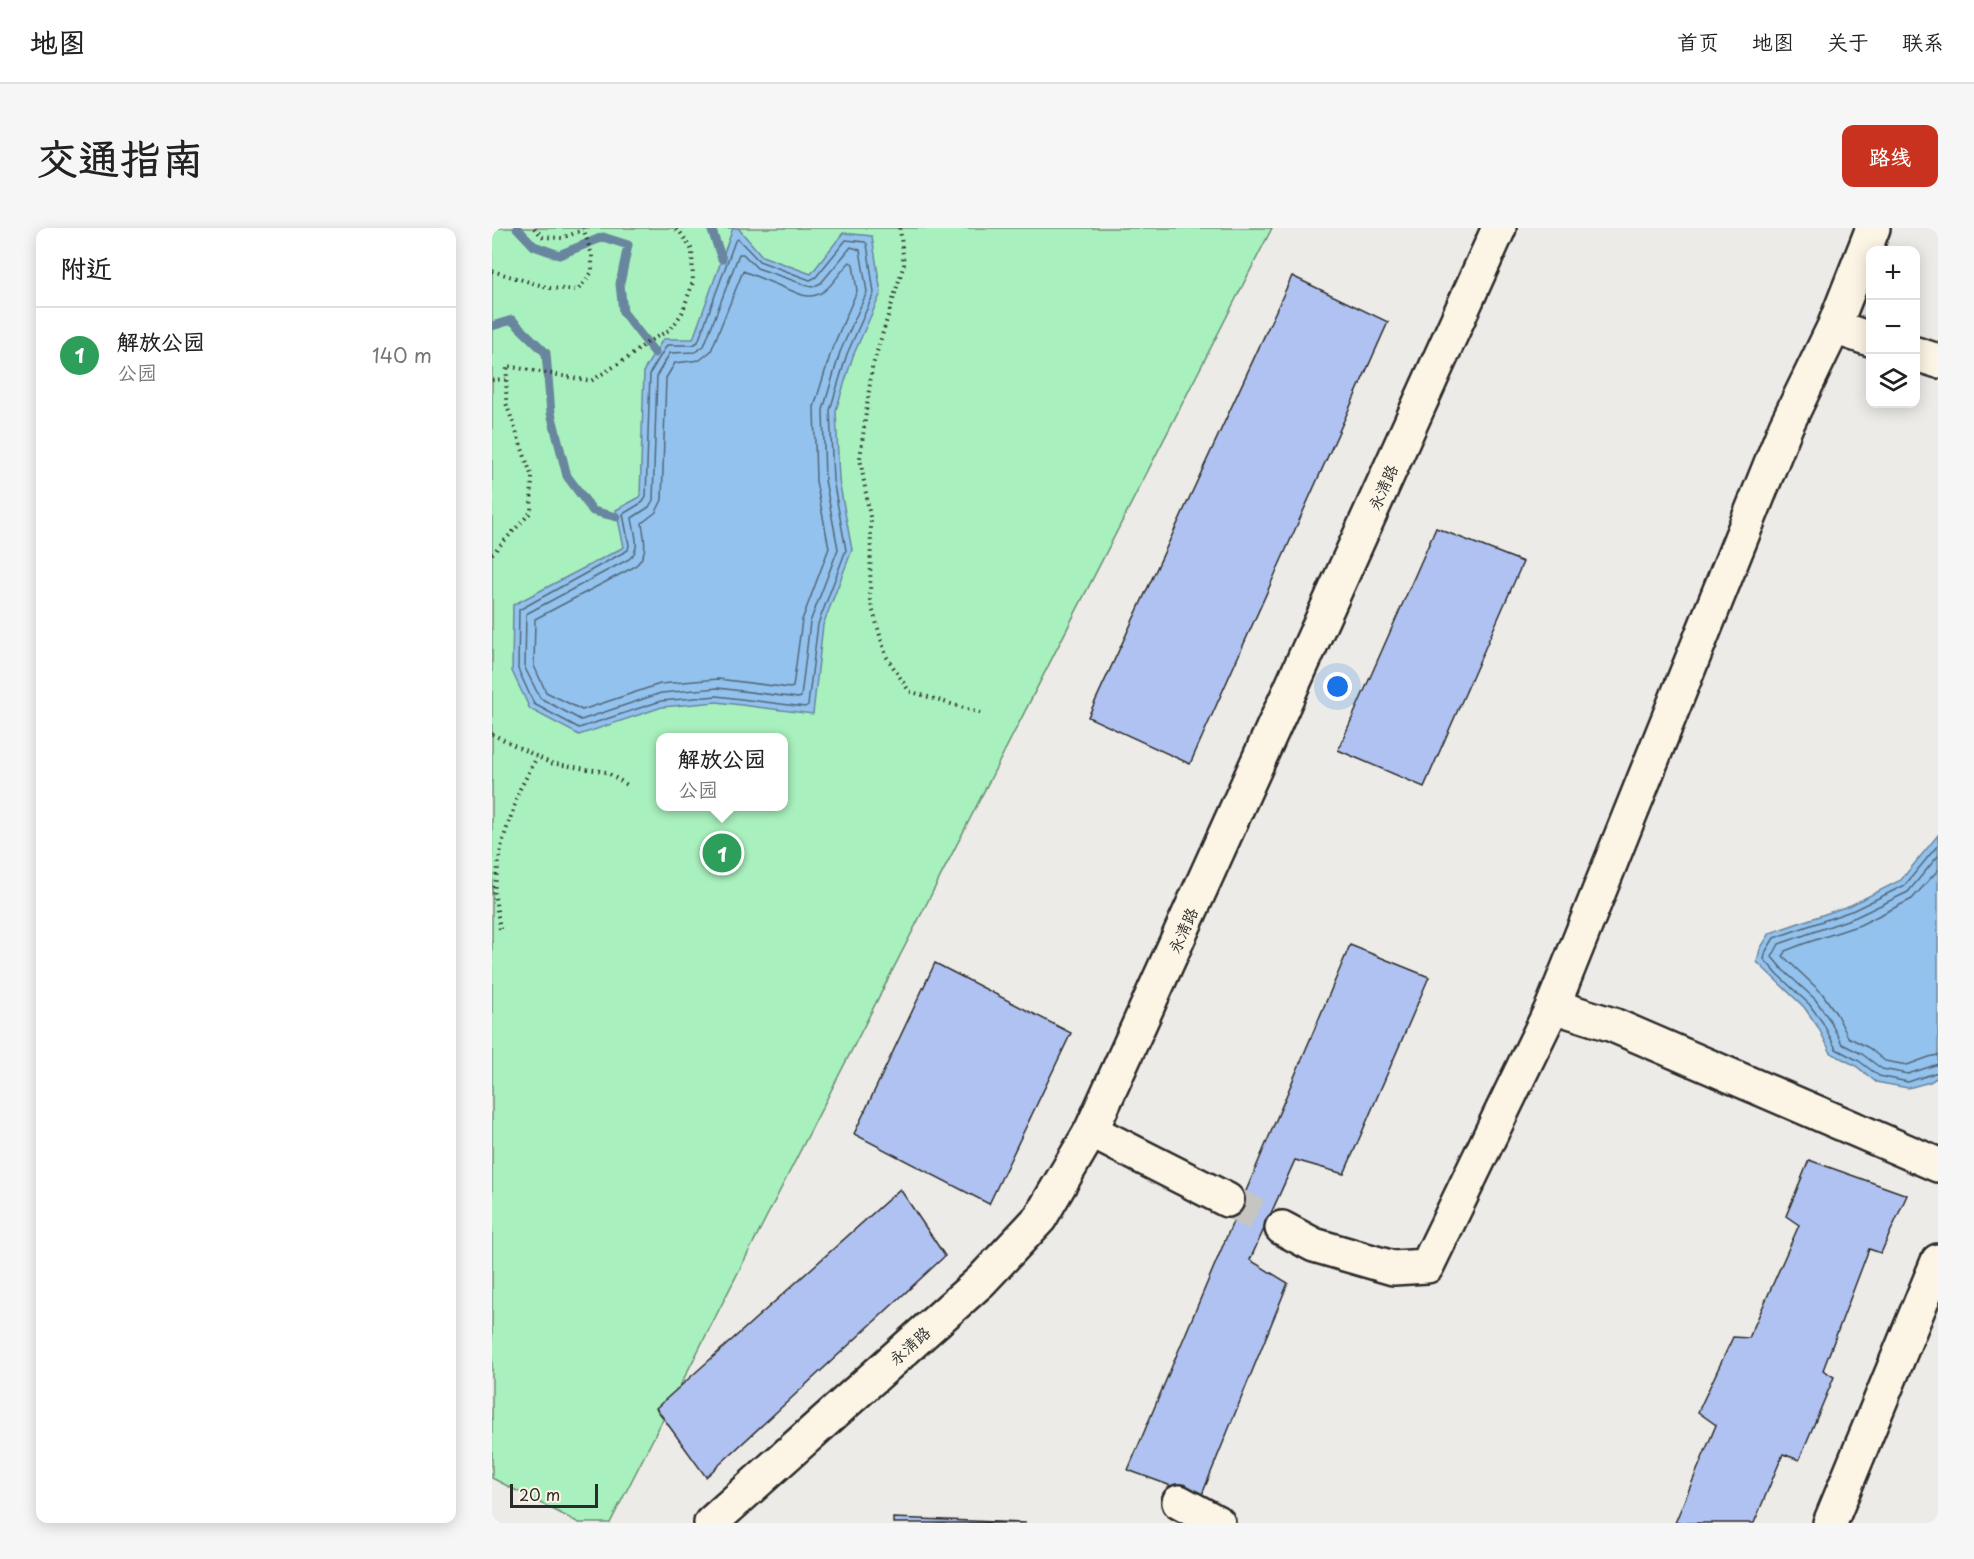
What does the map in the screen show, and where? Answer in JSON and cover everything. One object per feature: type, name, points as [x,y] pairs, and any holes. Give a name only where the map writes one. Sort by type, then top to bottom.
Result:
[{"type":"street","name":"永清路","points":[[711,1523],[981,1281],[1040,1218],[1091,1131],[1499,228]]},
{"type":"street","points":[[1282,1228],[1314,1245],[1392,1268],[1427,1266],[1553,1006],[1786,426],[1834,327],[1873,228]]},
{"type":"street","points":[[1834,327],[1866,338]]},
{"type":"street","points":[[1920,355],[1938,361]]},
{"type":"street","points":[[1553,1006],[1613,1025],[1938,1165]]},
{"type":"street","points":[[1091,1131],[1227,1200]]},
{"type":"street","points":[[1830,1523],[1938,1261]]},
{"type":"street","points":[[1179,1502],[1218,1523]]},
{"type":"path","points":[[492,271],[550,288],[578,290],[592,272],[592,255],[583,229],[562,238],[543,237],[534,228]]},
{"type":"path","points":[[492,554],[531,512],[532,477],[506,403],[507,366],[591,381],[631,356],[649,341],[672,329],[682,313],[693,282],[692,250],[680,232],[674,228]]},
{"type":"path","points":[[900,228],[904,264],[872,368],[860,458],[871,523],[870,601],[886,656],[909,691],[980,713]]},
{"type":"path","points":[[492,380],[507,379]]},
{"type":"path","points":[[492,734],[550,763],[606,772],[628,786]]},
{"type":"path","points":[[500,929],[494,891],[502,843],[520,789],[537,757]]},
{"type":"green space","points":[[492,228],[1272,228],[610,1523],[579,1523],[492,1478]]},
{"type":"water","points":[[733,228],[738,228],[762,256],[811,274],[843,233],[872,236],[881,293],[853,356],[836,410],[839,480],[852,550],[823,625],[813,714],[717,702],[662,707],[579,735],[530,709],[512,671],[513,605],[624,547],[616,510],[640,497],[644,370],[663,339],[693,339]]},
{"type":"water","points":[[1938,835],[1938,1077],[1930,1082],[1908,1088],[1876,1082],[1856,1066],[1831,1053],[1818,1027],[1804,1007],[1757,962],[1760,949],[1770,933],[1851,905],[1901,880]]},
{"type":"building","points":[[1292,276],[1388,322],[1190,764],[1088,717]]},
{"type":"building","points":[[1436,528],[1523,562],[1424,787],[1338,750]]},
{"type":"building","points":[[1350,945],[1429,977],[1344,1174],[1295,1160],[1250,1260],[1288,1283],[1201,1497],[1128,1470]]},
{"type":"building","points":[[935,963],[1071,1033],[989,1204],[854,1134]]},
{"type":"building","points":[[1809,1160],[1907,1195],[1881,1253],[1869,1249],[1823,1370],[1834,1377],[1799,1460],[1783,1454],[1754,1523],[1675,1523],[1716,1425],[1698,1412],[1733,1337],[1749,1338],[1799,1225],[1786,1216]]},
{"type":"building","points":[[900,1189],[945,1256],[706,1477],[656,1408]]},
{"type":"building","points":[[893,1518],[1026,1523],[893,1523]]},
{"type":"waterway","points":[[517,228],[534,246],[559,255],[603,237],[628,245],[620,284],[623,312],[655,353]]},
{"type":"waterway","points":[[711,228],[722,259]]},
{"type":"waterway","points":[[492,326],[512,320],[546,353],[551,413],[567,476],[593,511],[617,517]]},
{"type":"tunnel","points":[[1227,1200],[1282,1228]]},
{"type":"place","name":"解放公园","points":[[722,853]]}]
